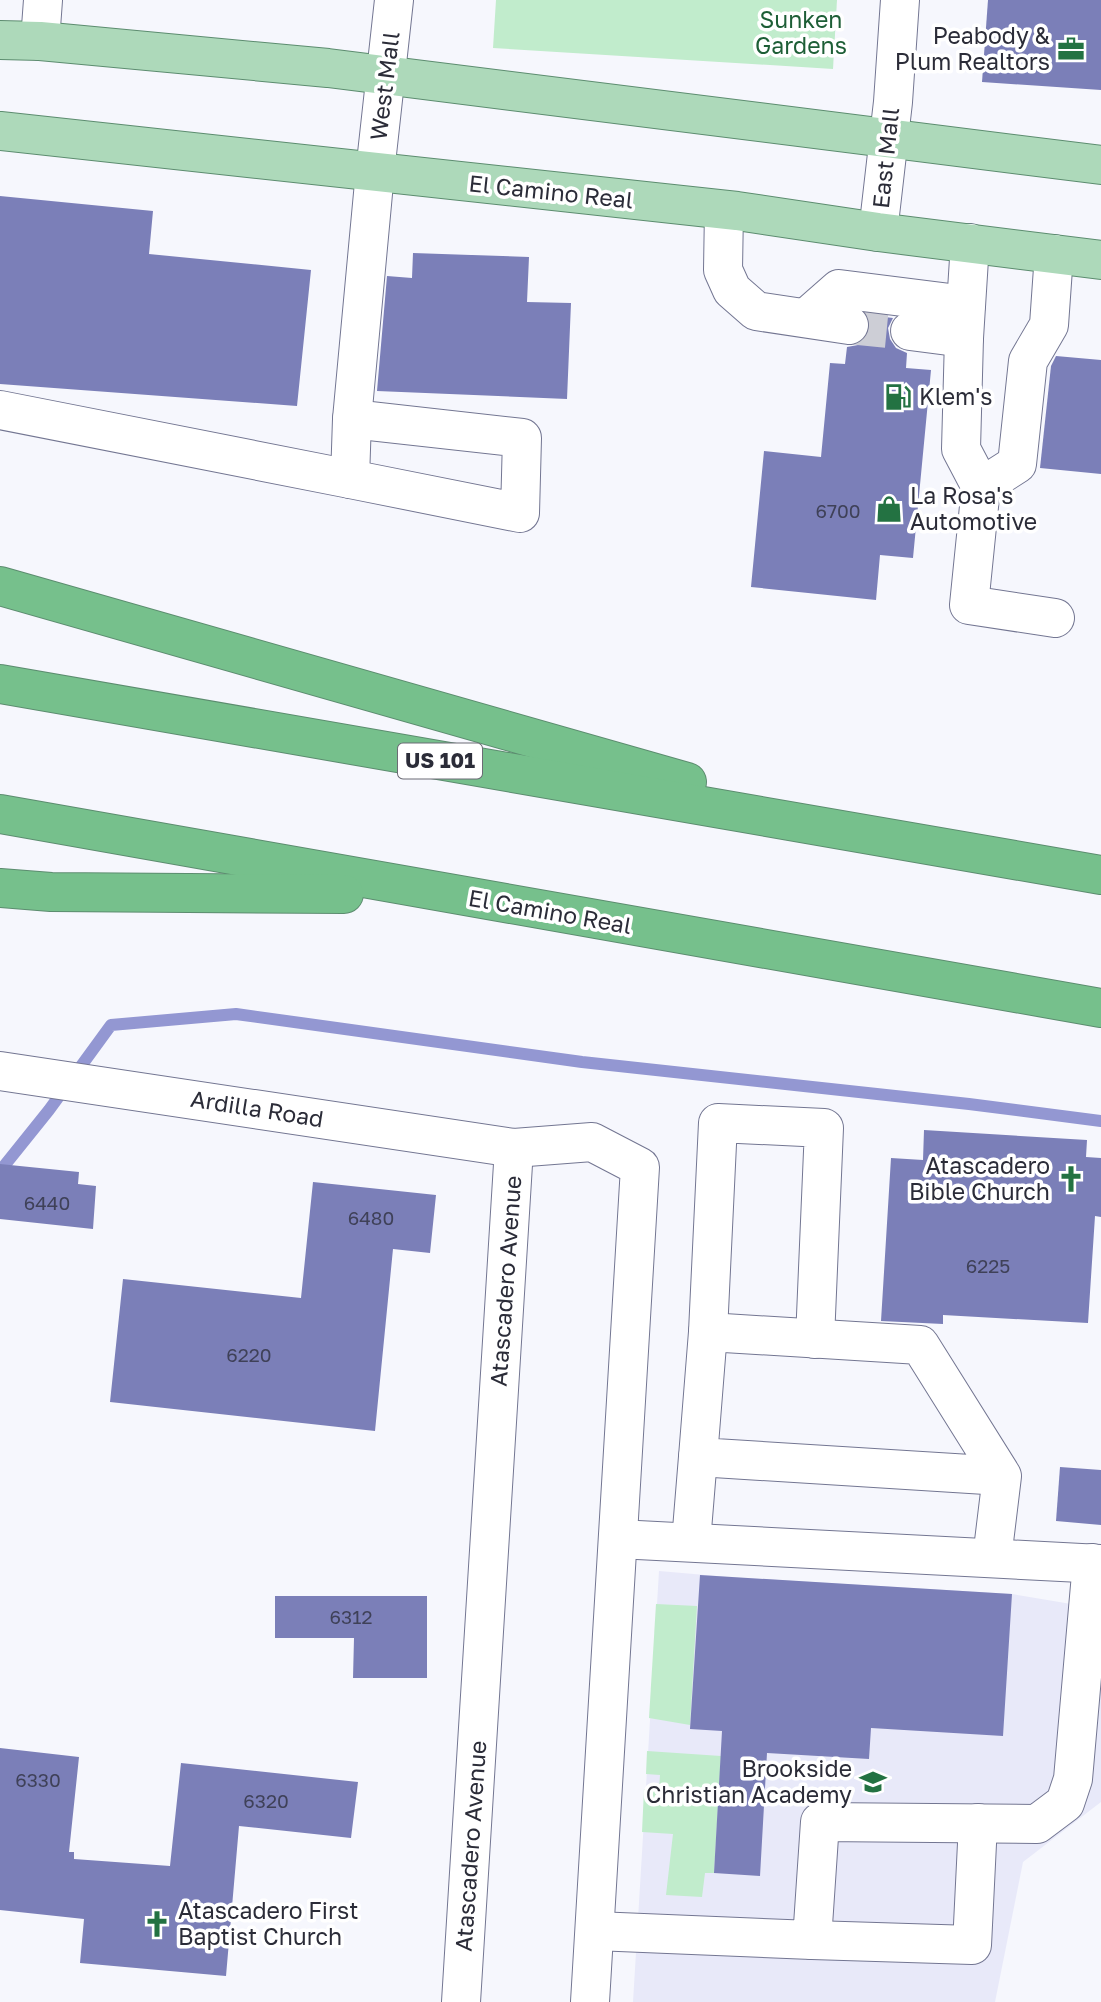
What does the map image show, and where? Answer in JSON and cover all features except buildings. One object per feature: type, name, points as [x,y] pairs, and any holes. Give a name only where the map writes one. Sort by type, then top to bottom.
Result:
[{"type":"highway","points":[[0,586],[881,837]]},
{"type":"highway","name":"US 101","points":[[0,684],[1101,874]]},
{"type":"highway","name":"El Camino Real","points":[[0,814],[1101,1007]]},
{"type":"highway","points":[[0,888],[51,892],[445,894]]},
{"type":"main road","points":[[0,40],[40,41],[386,76],[1101,165]]},
{"type":"main road","name":"El Camino Real","points":[[0,131],[724,210],[1101,260]]},
{"type":"street","points":[[40,41],[43,0]]},
{"type":"street","name":"West Mall","points":[[350,479],[352,419],[394,0]]},
{"type":"street","name":"East Mall","points":[[878,232],[889,139],[900,0]]},
{"type":"street","points":[[724,210],[723,270],[732,290],[756,311],[849,324]]},
{"type":"street","points":[[970,243],[961,449],[981,487],[969,606],[1055,618]]},
{"type":"street","points":[[981,487],[1017,464],[1028,361],[1049,325],[1054,254]]},
{"type":"street","points":[[806,318],[839,289],[965,321]]},
{"type":"street","points":[[910,331],[965,321]]},
{"type":"street","points":[[0,410],[520,513],[522,438],[352,419]]},
{"type":"street","name":"Ardilla Road","points":[[0,1071],[514,1149]]},
{"type":"street","points":[[691,1542],[708,1332],[718,1123],[824,1128],[815,1339]]},
{"type":"street","name":"Atascadero Avenue","points":[[461,2002],[514,1149],[592,1142],[640,1167],[590,2002]]},
{"type":"street","points":[[708,1332],[920,1345],[1002,1476],[992,1558]]},
{"type":"street","points":[[698,1457],[1002,1476]]},
{"type":"street","points":[[618,1539],[1096,1564],[1073,1779],[1065,1803],[1037,1824],[820,1822],[812,1940]]},
{"type":"street","points":[[595,1931],[972,1945],[978,1823]]},
{"type":"shaded area","name":"Brookside Christian Academy","points":[[659,1571],[1012,1594],[1101,1609],[1101,1802],[1023,1862],[995,2002],[633,2002]]},
{"type":"green space","name":"Sunken Gardens","points":[[496,0],[837,0],[833,69],[493,48]]},
{"type":"green space","points":[[656,1604],[697,1606],[690,1725],[649,1718]]},
{"type":"green space","points":[[647,1751],[721,1756],[714,1873],[705,1873],[702,1897],[666,1895],[673,1834],[642,1832],[644,1789],[659,1789],[660,1775],[646,1774]]},
{"type":"waterway","points":[[0,1171],[111,1025],[236,1014],[582,1062],[1101,1121]]},
{"type":"tunnel","points":[[849,325],[910,331]]},
{"type":"place","name":"Peabody & Plum Realtors","points":[[1071,49]]},
{"type":"place","name":"Klem's","points":[[898,397]]},
{"type":"place","name":"La Rosa's Automotive","points":[[889,509]]},
{"type":"place","name":"Atascadero Bible Church","points":[[1071,1179]]},
{"type":"place","name":"Brookside Christian Academy","points":[[873,1782]]},
{"type":"place","name":"Atascadero First Baptist Church","points":[[157,1924]]}]
